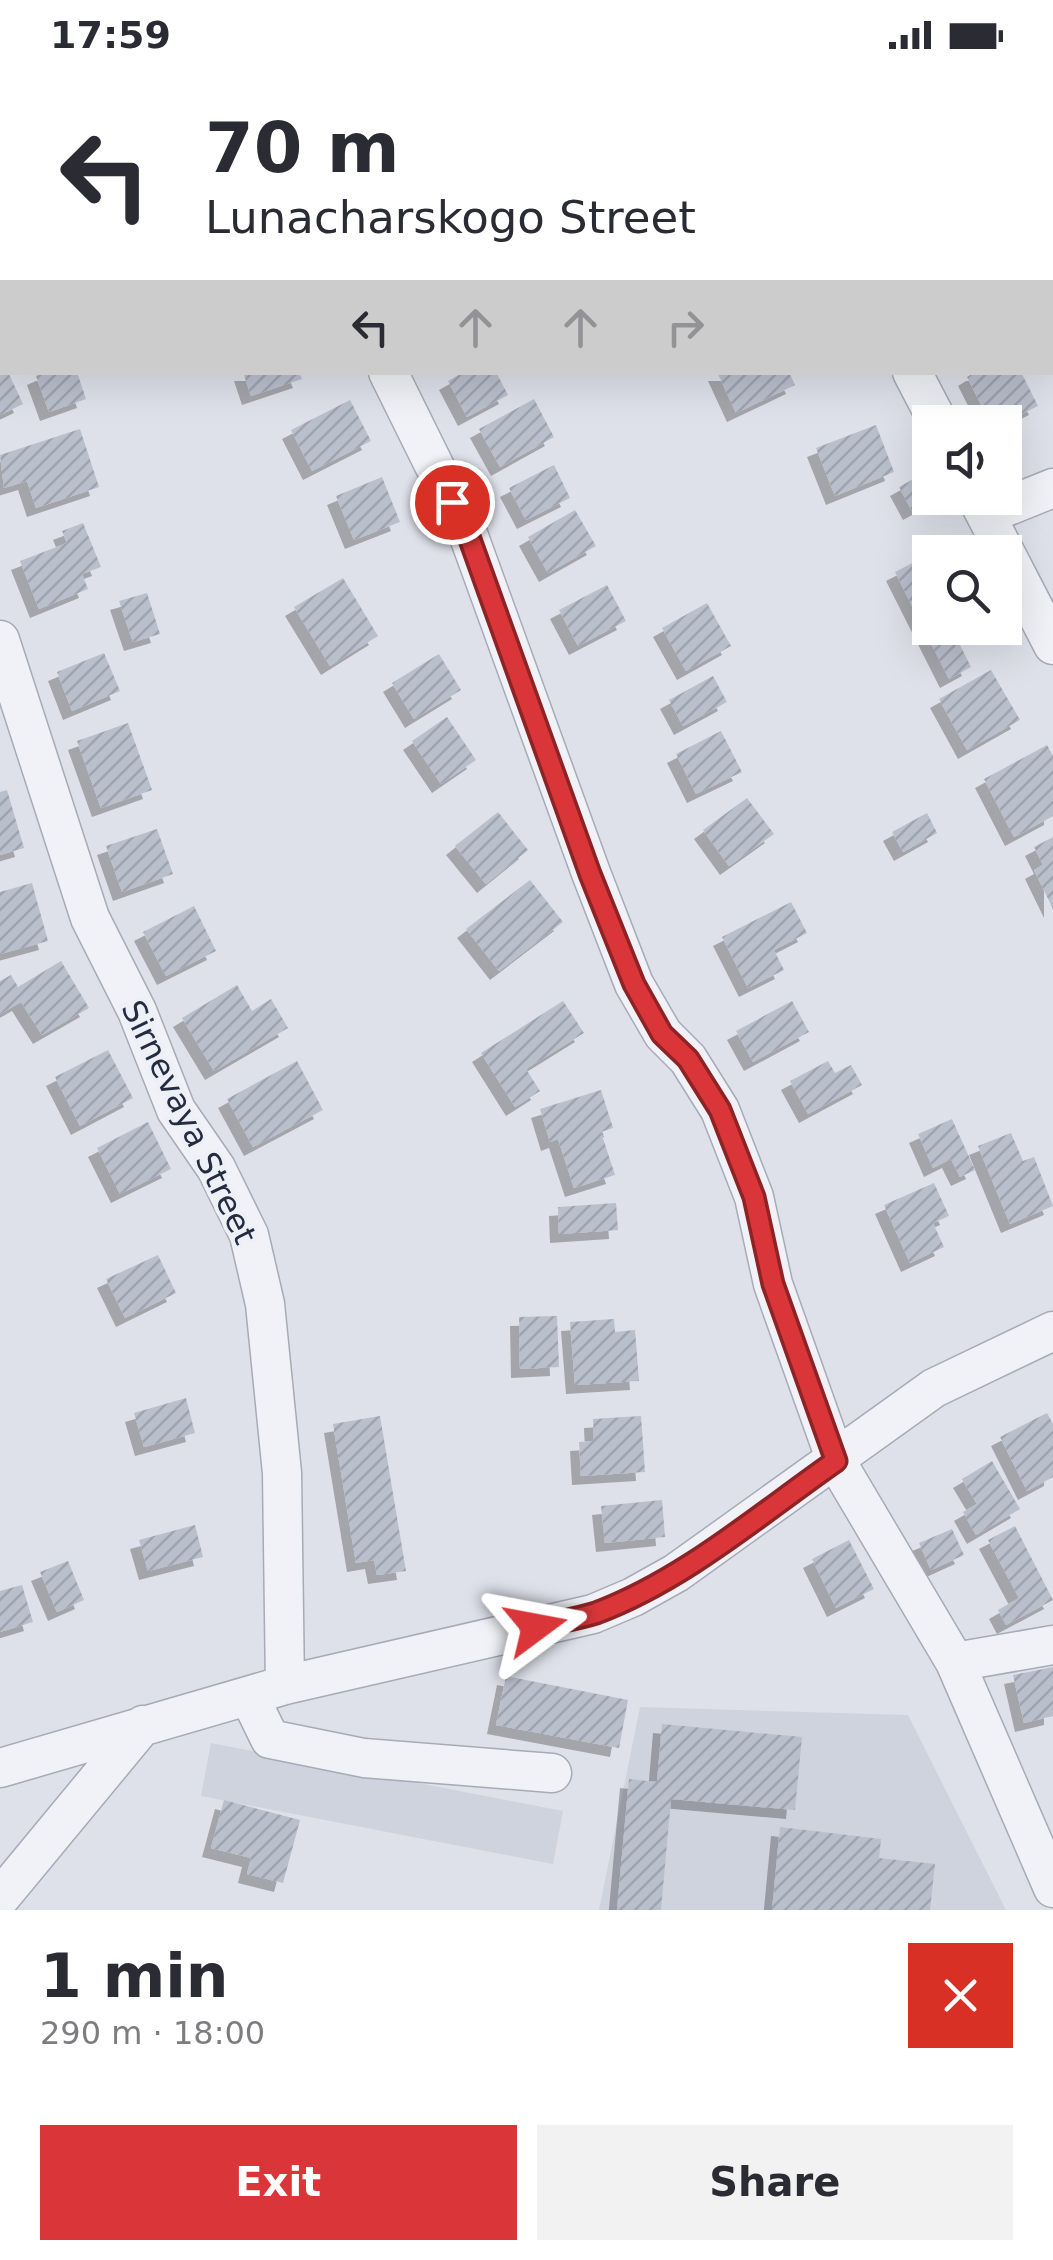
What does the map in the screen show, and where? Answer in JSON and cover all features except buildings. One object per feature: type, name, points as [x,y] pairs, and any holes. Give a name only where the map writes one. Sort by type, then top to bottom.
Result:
[{"type":"street","points":[[389,375],[468,534],[590,874],[634,984],[662,1034],[688,1059],[720,1110],[754,1197],[773,1284],[836,1461],[955,1662],[1053,1888]]},
{"type":"street","points":[[914,375],[929,405]]},
{"type":"street","points":[[1022,496],[1053,488]]},
{"type":"street","points":[[986,515],[1053,645]]},
{"type":"street","name":"Sirnevaya Street","points":[[0,640],[90,918],[137,1012],[176,1110],[216,1168],[248,1235],[265,1304],[282,1473],[267,1690]]},
{"type":"street","points":[[0,1768],[267,1690],[593,1614],[676,1573],[934,1388],[1053,1331]]},
{"type":"street","points":[[955,1662],[1053,1644]]},
{"type":"street","points":[[267,1690],[270,1739],[364,1758],[552,1773]]},
{"type":"street","points":[[0,1898],[142,1725]]},
{"type":"shaded area","points":[[640,1707],[908,1715],[1006,1910],[599,1910]]},
{"type":"shaded area","points":[[211,1743],[563,1811],[553,1864],[201,1796]]},
{"type":"route","points":[[452,502],[468,534],[590,874],[634,984],[662,1034],[688,1059],[720,1110],[754,1197],[773,1284],[836,1461],[676,1573],[633,1597],[593,1614],[536,1627]]}]
